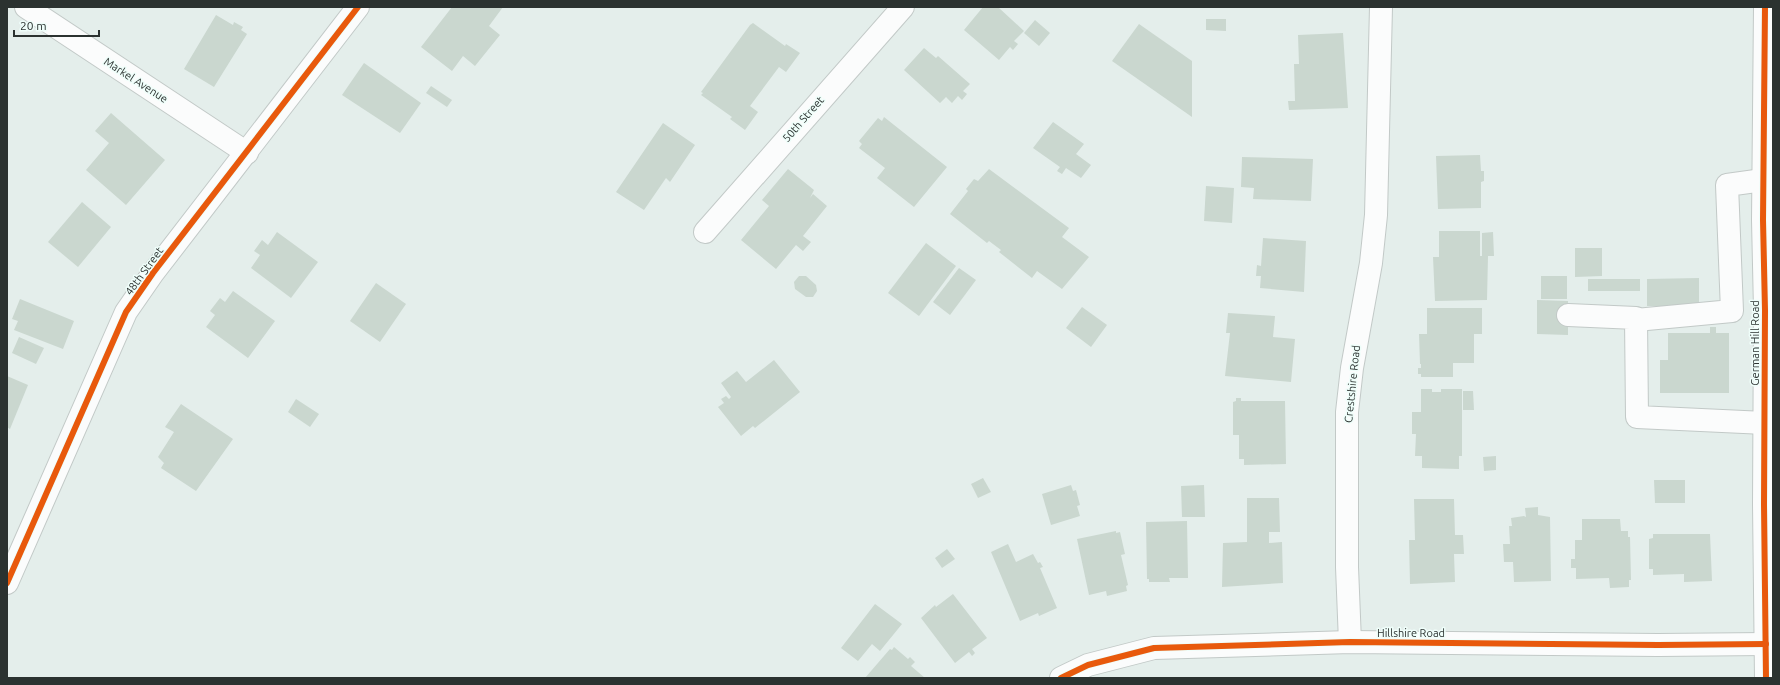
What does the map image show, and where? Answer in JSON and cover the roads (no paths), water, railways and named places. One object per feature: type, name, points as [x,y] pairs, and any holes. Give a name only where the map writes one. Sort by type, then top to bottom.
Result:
[{"type":"street","name":"Markel Avenue","points":[[26,7],[247,153]]},
{"type":"street","name":"48th Street","points":[[7,583],[126,312],[153,273],[247,153],[358,7]]},
{"type":"street","name":"50th Street","points":[[705,232],[903,7]]},
{"type":"street","name":"Crestshire Road","points":[[1350,642],[1347,567],[1347,412],[1352,368],[1371,263],[1376,215],[1379,152],[1381,7]]},
{"type":"street","name":"German Hill Road","points":[[1766,7],[1769,36],[1769,140],[1763,180],[1765,310],[1766,678]]},
{"type":"street","points":[[1732,311],[1727,185],[1763,180]]},
{"type":"street","points":[[1568,314],[1636,318],[1636,320],[1732,311],[1765,310]]},
{"type":"street","points":[[1636,320],[1637,417],[1765,423]]},
{"type":"street","name":"Hillshire Road","points":[[1061,678],[1088,665],[1154,648],[1350,642],[1658,645],[1766,644]]}]
